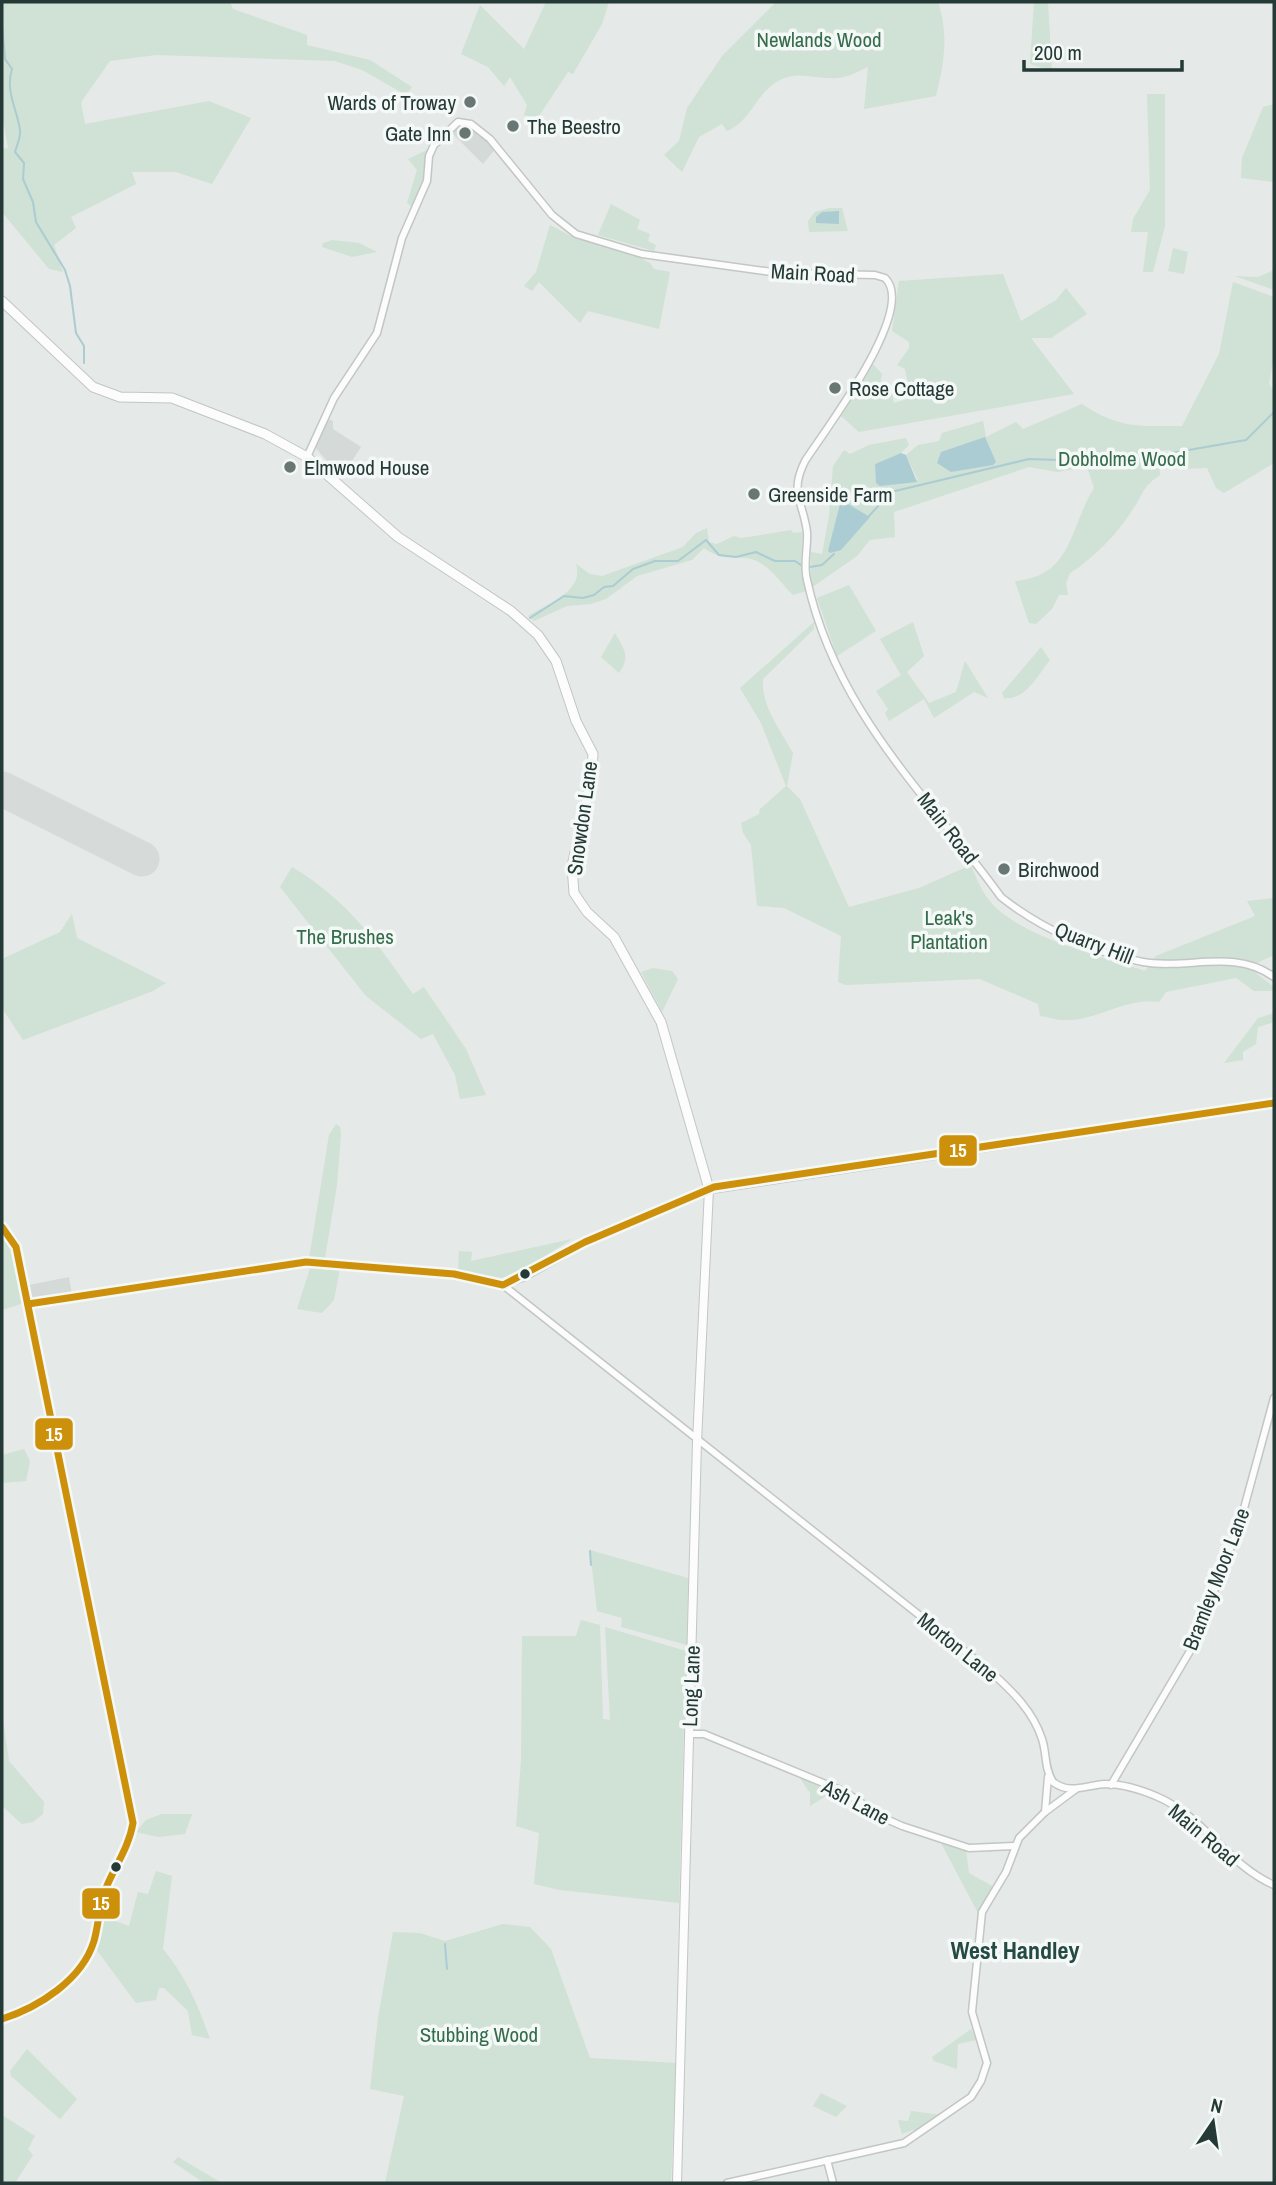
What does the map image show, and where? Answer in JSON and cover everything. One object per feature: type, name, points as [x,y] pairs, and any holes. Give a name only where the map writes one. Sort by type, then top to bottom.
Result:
[{"type":"main road","name":"Snowdon Lane","points":[[2,301],[93,387],[120,397],[172,398],[265,434],[307,457],[398,537],[527,623],[556,661],[576,721],[593,754],[592,781],[572,866],[574,892],[587,912],[614,937],[661,1022],[709,1189]]},
{"type":"main road","points":[[709,1189],[1274,1103]]},
{"type":"street","name":"Main Road","points":[[307,457],[334,398],[377,334],[402,238],[427,181],[434,145],[458,122],[471,124],[497,145],[552,215],[576,234],[642,254],[779,273],[875,275],[888,281],[892,293],[887,330],[806,461],[796,483],[806,530],[806,567],[828,653],[855,705],[904,774],[1001,897]]},
{"type":"street","name":"Quarry Hill","points":[[1001,897],[1024,915],[1118,955],[1164,964],[1235,961],[1257,966],[1274,977]]},
{"type":"street","points":[[28,1304],[299,1263],[454,1274],[503,1285],[525,1276],[585,1242],[709,1189]]},
{"type":"street","name":"Long Lane","points":[[677,2183],[697,1442],[709,1189]]},
{"type":"street","points":[[2,1227],[14,1242],[28,1304],[133,1823],[131,1837],[105,1892],[98,1926],[86,1960],[30,2010],[2,2019]]},
{"type":"street","name":"Morton Lane","points":[[503,1285],[697,1442],[807,1525],[1014,1693],[1037,1726],[1048,1775],[1045,1812]]},
{"type":"street","name":"Bramley Moor Lane","points":[[1111,1784],[1193,1646],[1240,1523],[1274,1398]]},
{"type":"street","name":"Ash Lane","points":[[689,1719],[704,1734],[845,1793],[902,1826],[969,1848],[1014,1846]]},
{"type":"street","name":"Ash Lane","points":[[689,1734],[704,1734]]},
{"type":"street","points":[[1048,1775],[1059,1786],[1076,1789]]},
{"type":"street","name":"Main Road","points":[[727,2183],[904,2143],[955,2110],[976,2090],[987,2063],[972,2012],[980,1920],[986,1904],[1006,1872],[1014,1846],[1045,1812],[1076,1789],[1111,1784],[1141,1791],[1173,1805],[1240,1866],[1274,1885]]},
{"type":"street","points":[[827,2160],[833,2183]]},
{"type":"shaded area","points":[[460,125],[475,131],[496,148],[483,164],[451,132]]},
{"type":"shaded area","points":[[326,418],[333,421],[333,429],[361,447],[341,478],[315,447]]},
{"type":"shaded area","points":[[69,1277],[72,1295],[31,1300],[29,1285]]},
{"type":"green space","points":[[2,2],[230,2],[233,9],[307,35],[307,45],[370,60],[412,87],[406,95],[362,70],[335,61],[156,55],[110,61],[81,102],[85,124],[209,101],[251,118],[212,184],[176,172],[132,172],[136,184],[71,217],[76,228],[54,245],[63,272],[49,269],[2,212],[2,149],[8,148],[2,115]]},
{"type":"green space","points":[[546,2],[609,2],[602,24],[573,74],[568,72],[537,119],[524,115],[527,105],[510,77],[504,86],[488,67],[461,54],[480,5],[524,49]]},
{"type":"green space","name":"Newlands Wood","points":[[776,2],[938,2],[944,49],[936,96],[864,109],[868,67],[838,78],[787,77],[772,85],[735,127],[727,131],[722,124],[699,137],[682,172],[664,155],[679,141],[687,108],[722,56]]},
{"type":"green space","points":[[1034,2],[1048,2],[1052,71],[1030,64]]},
{"type":"green space","points":[[1147,94],[1165,94],[1165,226],[1153,272],[1143,272],[1148,232],[1131,232],[1133,219],[1150,190]]},
{"type":"green space","points":[[1274,104],[1274,182],[1241,178],[1242,158],[1263,107]]},
{"type":"green space","points":[[429,149],[423,186],[412,207],[407,203],[417,170],[408,159]]},
{"type":"green space","points":[[611,204],[640,220],[637,229],[650,234],[648,241],[656,245],[654,251],[598,235]]},
{"type":"green space","points":[[842,208],[848,231],[809,232],[808,221],[815,212]]},
{"type":"green space","points":[[550,225],[569,235],[640,258],[650,263],[654,269],[670,272],[659,329],[588,311],[580,323],[539,282],[532,291],[524,286],[536,272]]},
{"type":"green space","points":[[332,240],[359,243],[377,252],[352,257],[322,247],[323,243]]},
{"type":"green space","points":[[1173,248],[1188,252],[1184,274],[1168,271]]},
{"type":"green space","points":[[1274,270],[1274,290],[1235,276],[1258,277]]},
{"type":"green space","points":[[1003,274],[1021,321],[1056,300],[1066,288],[1087,314],[1051,338],[1031,338],[1074,394],[859,432],[841,416],[873,364],[882,374],[878,396],[892,393],[894,403],[911,398],[905,369],[897,365],[909,348],[909,342],[892,331],[899,281]]},
{"type":"green space","name":"Dobholme Wood","points":[[1233,282],[1274,297],[1274,355],[1269,384],[1274,391],[1274,463],[1224,493],[1216,488],[1207,468],[1181,469],[1170,450],[1158,451],[1160,475],[1146,487],[1113,536],[1070,573],[1066,583],[1068,595],[1059,595],[1052,609],[1036,624],[1029,623],[1015,581],[1034,577],[1048,570],[1067,548],[1094,488],[1087,467],[1057,472],[1029,467],[894,512],[895,537],[870,540],[857,556],[811,588],[811,552],[822,554],[829,516],[833,466],[844,450],[850,454],[869,445],[906,438],[909,445],[901,453],[875,464],[918,480],[906,455],[918,445],[939,441],[942,433],[983,421],[986,437],[1016,422],[1023,429],[1082,404],[1119,422],[1141,426],[1182,426],[1219,354]]},
{"type":"green space","points":[[707,528],[709,542],[717,544],[734,536],[742,538],[791,530],[793,533],[802,532],[801,573],[806,591],[793,595],[769,569],[757,561],[722,557],[704,548],[692,560],[637,576],[606,599],[591,604],[567,606],[534,621],[528,616],[570,589],[575,582],[576,564],[590,574],[602,576],[683,547],[696,533]]},
{"type":"green space","points":[[849,585],[876,631],[837,656],[817,598]]},
{"type":"green space","name":"Leak's Plantation","points":[[814,622],[814,629],[763,679],[763,689],[772,717],[793,753],[787,786],[800,799],[849,907],[919,888],[971,865],[987,897],[1009,918],[1066,945],[1145,971],[1156,956],[1255,916],[1247,901],[1274,898],[1274,955],[1248,967],[1274,987],[1274,991],[1254,991],[1236,978],[1166,992],[1159,1002],[1124,1005],[1091,1016],[1065,1020],[1040,1016],[1038,1004],[980,979],[846,985],[838,982],[841,936],[784,908],[757,906],[751,845],[743,833],[741,823],[759,814],[760,809],[786,786],[761,723],[740,688]]},
{"type":"green space","points":[[913,622],[924,656],[907,672],[929,703],[956,692],[965,661],[988,698],[974,692],[934,718],[924,699],[889,721],[885,713],[888,709],[876,691],[901,675],[880,639]]},
{"type":"green space","points":[[615,633],[625,658],[619,673],[601,657]]},
{"type":"green space","points":[[1041,647],[1050,660],[1025,691],[1012,698],[1004,698],[1002,693]]},
{"type":"green space","name":"The Brushes","points":[[292,867],[346,909],[413,994],[424,987],[466,1049],[486,1095],[460,1099],[455,1075],[433,1034],[421,1039],[366,996],[280,887]]},
{"type":"green space","points":[[72,914],[77,938],[166,983],[153,991],[23,1040],[2,1008],[2,959],[60,932]]},
{"type":"green space","points":[[653,968],[672,971],[678,979],[662,1012],[641,972]]},
{"type":"green space","points":[[1274,1013],[1274,1022],[1258,1027],[1256,1044],[1243,1052],[1243,1060],[1224,1063],[1258,1018]]},
{"type":"green space","points":[[336,1124],[340,1127],[341,1134],[337,1185],[325,1258],[369,1261],[368,1264],[341,1263],[334,1300],[322,1313],[297,1309],[313,1259],[309,1259],[329,1135]]},
{"type":"green space","points":[[2,1234],[10,1243],[24,1303],[2,1310]]},
{"type":"green space","points":[[572,1239],[518,1273],[502,1278],[458,1270],[459,1251],[472,1252],[471,1261]]},
{"type":"green space","points":[[24,1449],[30,1461],[26,1481],[2,1483],[2,1455]]},
{"type":"green space","points":[[590,1550],[688,1578],[687,1645],[621,1627],[622,1618],[597,1611]]},
{"type":"green space","points":[[581,1620],[600,1625],[603,1719],[610,1720],[605,1627],[686,1651],[679,1903],[560,1890],[534,1884],[539,1833],[516,1826],[521,1761],[522,1636],[576,1636]]},
{"type":"green space","points":[[2,1713],[9,1761],[44,1802],[43,1814],[33,1822],[22,1824],[2,1806]]},
{"type":"green space","points":[[800,1778],[832,1792],[810,1806],[810,1793]]},
{"type":"green space","points":[[162,1814],[192,1814],[185,1834],[158,1837],[136,1832],[146,1820]]},
{"type":"green space","points":[[941,1843],[966,1850],[969,1873],[994,1887],[978,1913]]},
{"type":"green space","points":[[156,1871],[172,1876],[163,1949],[191,1992],[210,2039],[192,2035],[188,2011],[164,1988],[159,1988],[156,2000],[136,2003],[96,1949],[104,1917],[129,1926],[138,1892],[148,1894]]},
{"type":"green space","name":"Stubbing Wood","points":[[503,1924],[530,1927],[551,1949],[590,2058],[676,2063],[671,2183],[385,2183],[404,2096],[370,2089],[378,2018],[393,1932],[420,1933],[445,1941]]},
{"type":"green space","points":[[971,2029],[977,2040],[958,2044],[957,2069],[934,2061],[932,2057]]},
{"type":"green space","points":[[27,2049],[77,2099],[60,2119],[11,2076],[10,2071]]},
{"type":"green space","points":[[821,2093],[847,2106],[836,2117],[813,2106]]},
{"type":"green space","points":[[911,2111],[942,2115],[916,2132],[913,2130],[902,2134],[898,2120],[908,2121]]},
{"type":"green space","points":[[2,2115],[35,2136],[28,2149],[33,2155],[15,2183],[2,2183]]},
{"type":"green space","points":[[178,2157],[222,2183],[204,2183],[173,2162]]},
{"type":"water","points":[[839,211],[839,224],[816,223],[816,217],[822,212]]},
{"type":"water","points":[[985,437],[996,462],[993,465],[951,472],[937,463],[941,452]]},
{"type":"water","points":[[901,453],[906,455],[917,482],[880,486],[876,483],[875,464]]},
{"type":"water","points":[[841,500],[870,517],[841,550],[830,553],[828,551]]},
{"type":"waterway","points":[[2,24],[5,59],[12,69],[10,85],[20,130],[15,152],[24,163],[23,179],[33,202],[36,222],[65,270],[70,286],[76,333],[84,346],[84,363]]},
{"type":"waterway","points":[[869,516],[891,492],[1029,459],[1120,462],[1246,440],[1274,412]]},
{"type":"waterway","points":[[530,618],[564,596],[583,598],[594,595],[604,587],[613,586],[633,569],[655,561],[678,561],[706,540],[719,555],[736,557],[756,552],[775,561],[795,561],[804,567]]},
{"type":"waterway","points":[[810,567],[822,565],[834,554]]},
{"type":"waterway","points":[[590,1551],[591,1565]]},
{"type":"waterway","points":[[445,1944],[447,1969]]},
{"type":"runway","points":[[2,789],[142,859]]},
{"type":"transit line","name":"15","points":[[28,1304],[306,1262],[454,1274],[503,1285],[585,1242],[714,1187],[1274,1103]]},
{"type":"transit line","name":"15","points":[[2,1227],[16,1247],[133,1823],[104,1894],[94,1941],[80,1968],[44,1999],[2,2019]]},
{"type":"place","name":"Wards of Troway","points":[[470,102]]},
{"type":"place","name":"The Beestro","points":[[513,126]]},
{"type":"place","name":"Gate Inn","points":[[465,133]]},
{"type":"place","name":"Rose Cottage","points":[[835,388]]},
{"type":"place","name":"Elmwood House","points":[[290,467]]},
{"type":"place","name":"Greenside Farm","points":[[754,494]]},
{"type":"place","name":"Birchwood","points":[[1004,869]]},
{"type":"district","name":"West Handley","points":[[1015,1950]]}]
